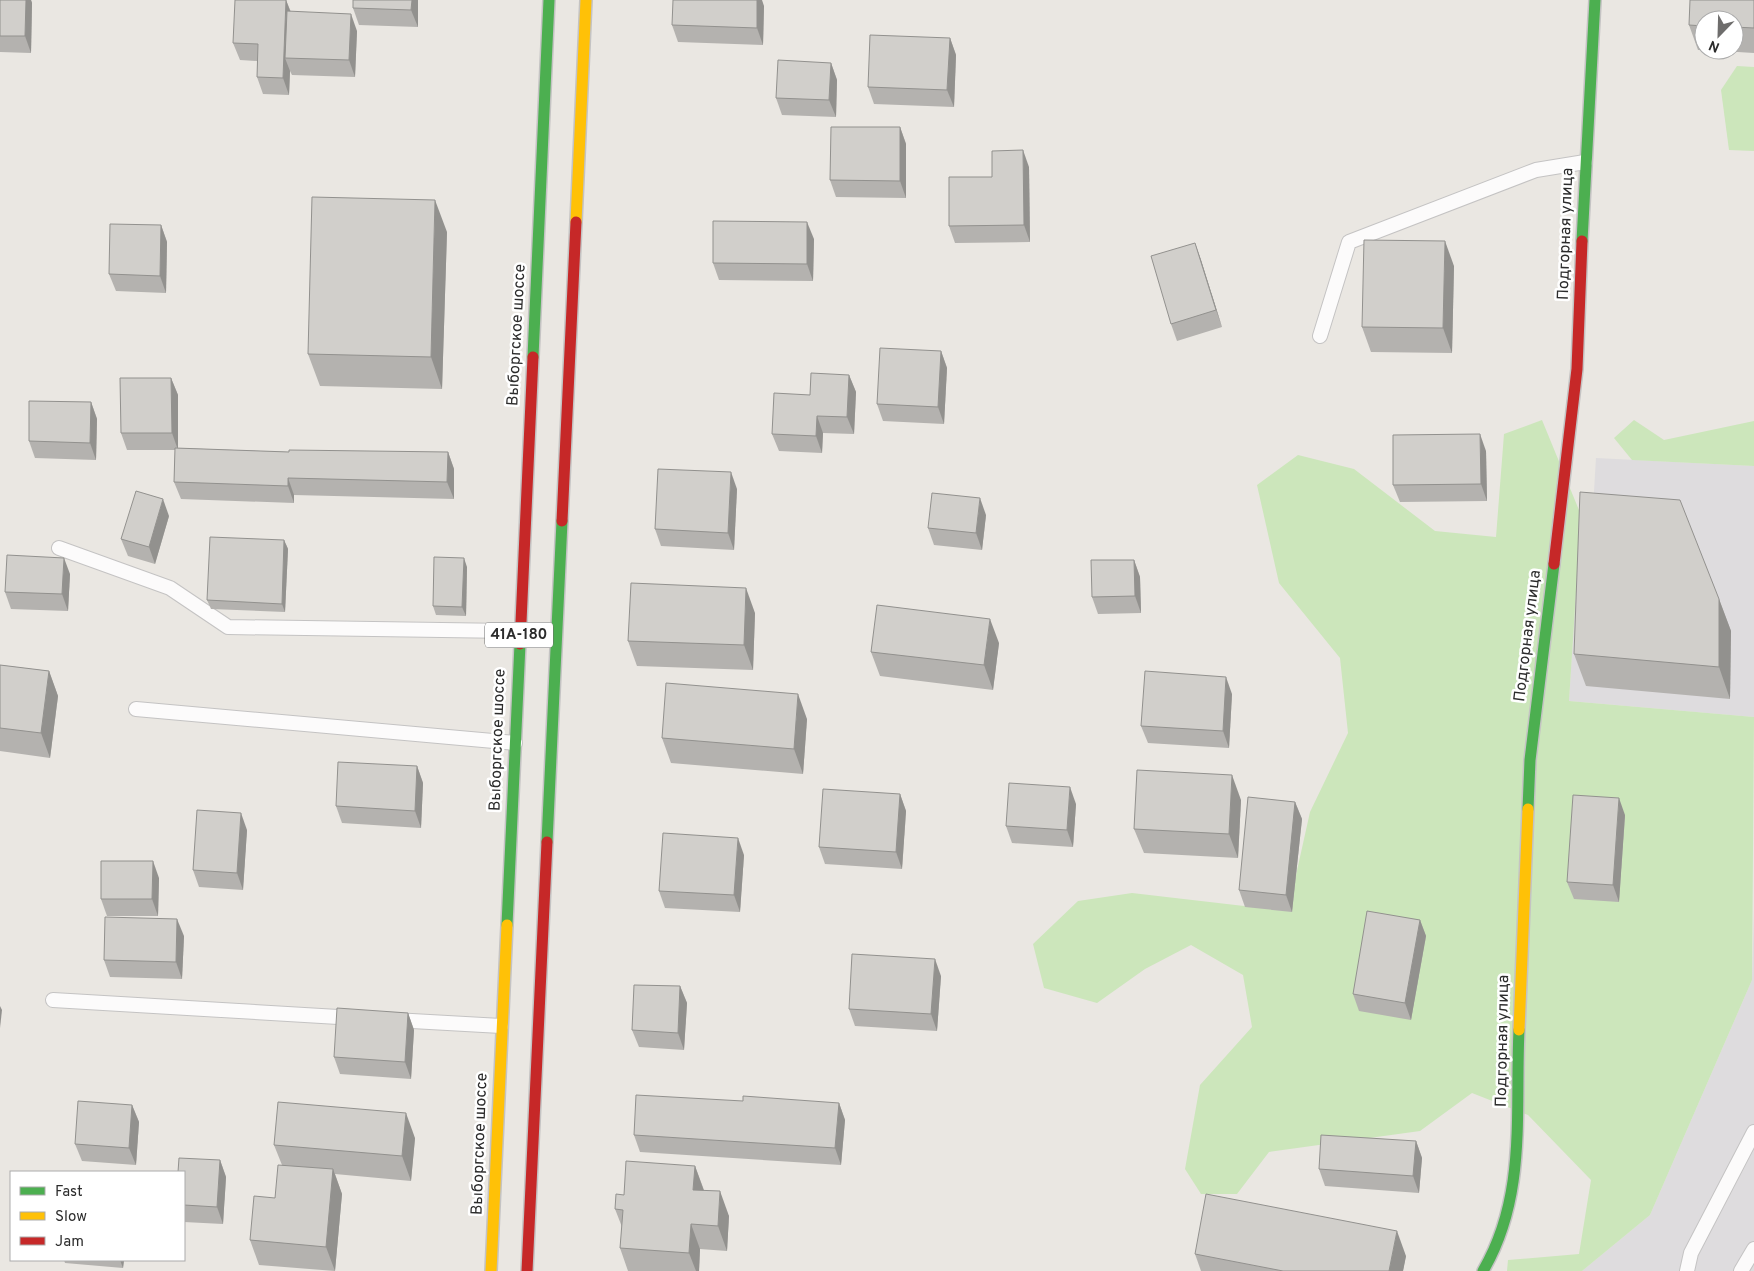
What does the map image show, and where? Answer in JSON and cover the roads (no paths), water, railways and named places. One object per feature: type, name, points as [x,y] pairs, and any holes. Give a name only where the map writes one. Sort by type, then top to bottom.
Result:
[{"type":"main road","name":"Выборгское шоссе","points":[[491,1271],[549,0]]},
{"type":"main road","name":"41А-180","points":[[528,1271],[586,0]]},
{"type":"main road","name":"Подгорная улица","points":[[1483,1271],[1505,1222],[1514,1187],[1517,1152],[1518,1048],[1530,760],[1577,369],[1585,162],[1595,0]]},
{"type":"lane","points":[[1320,336],[1349,242],[1536,170],[1585,162]]},
{"type":"lane","points":[[58,548],[170,588],[228,627],[519,631]]},
{"type":"lane","points":[[136,709],[515,743]]},
{"type":"lane","points":[[53,1000],[501,1026]]},
{"type":"lane","points":[[1687,1271],[1691,1253],[1754,1132]]},
{"type":"lane","points":[[1741,1271],[1754,1249]]}]
